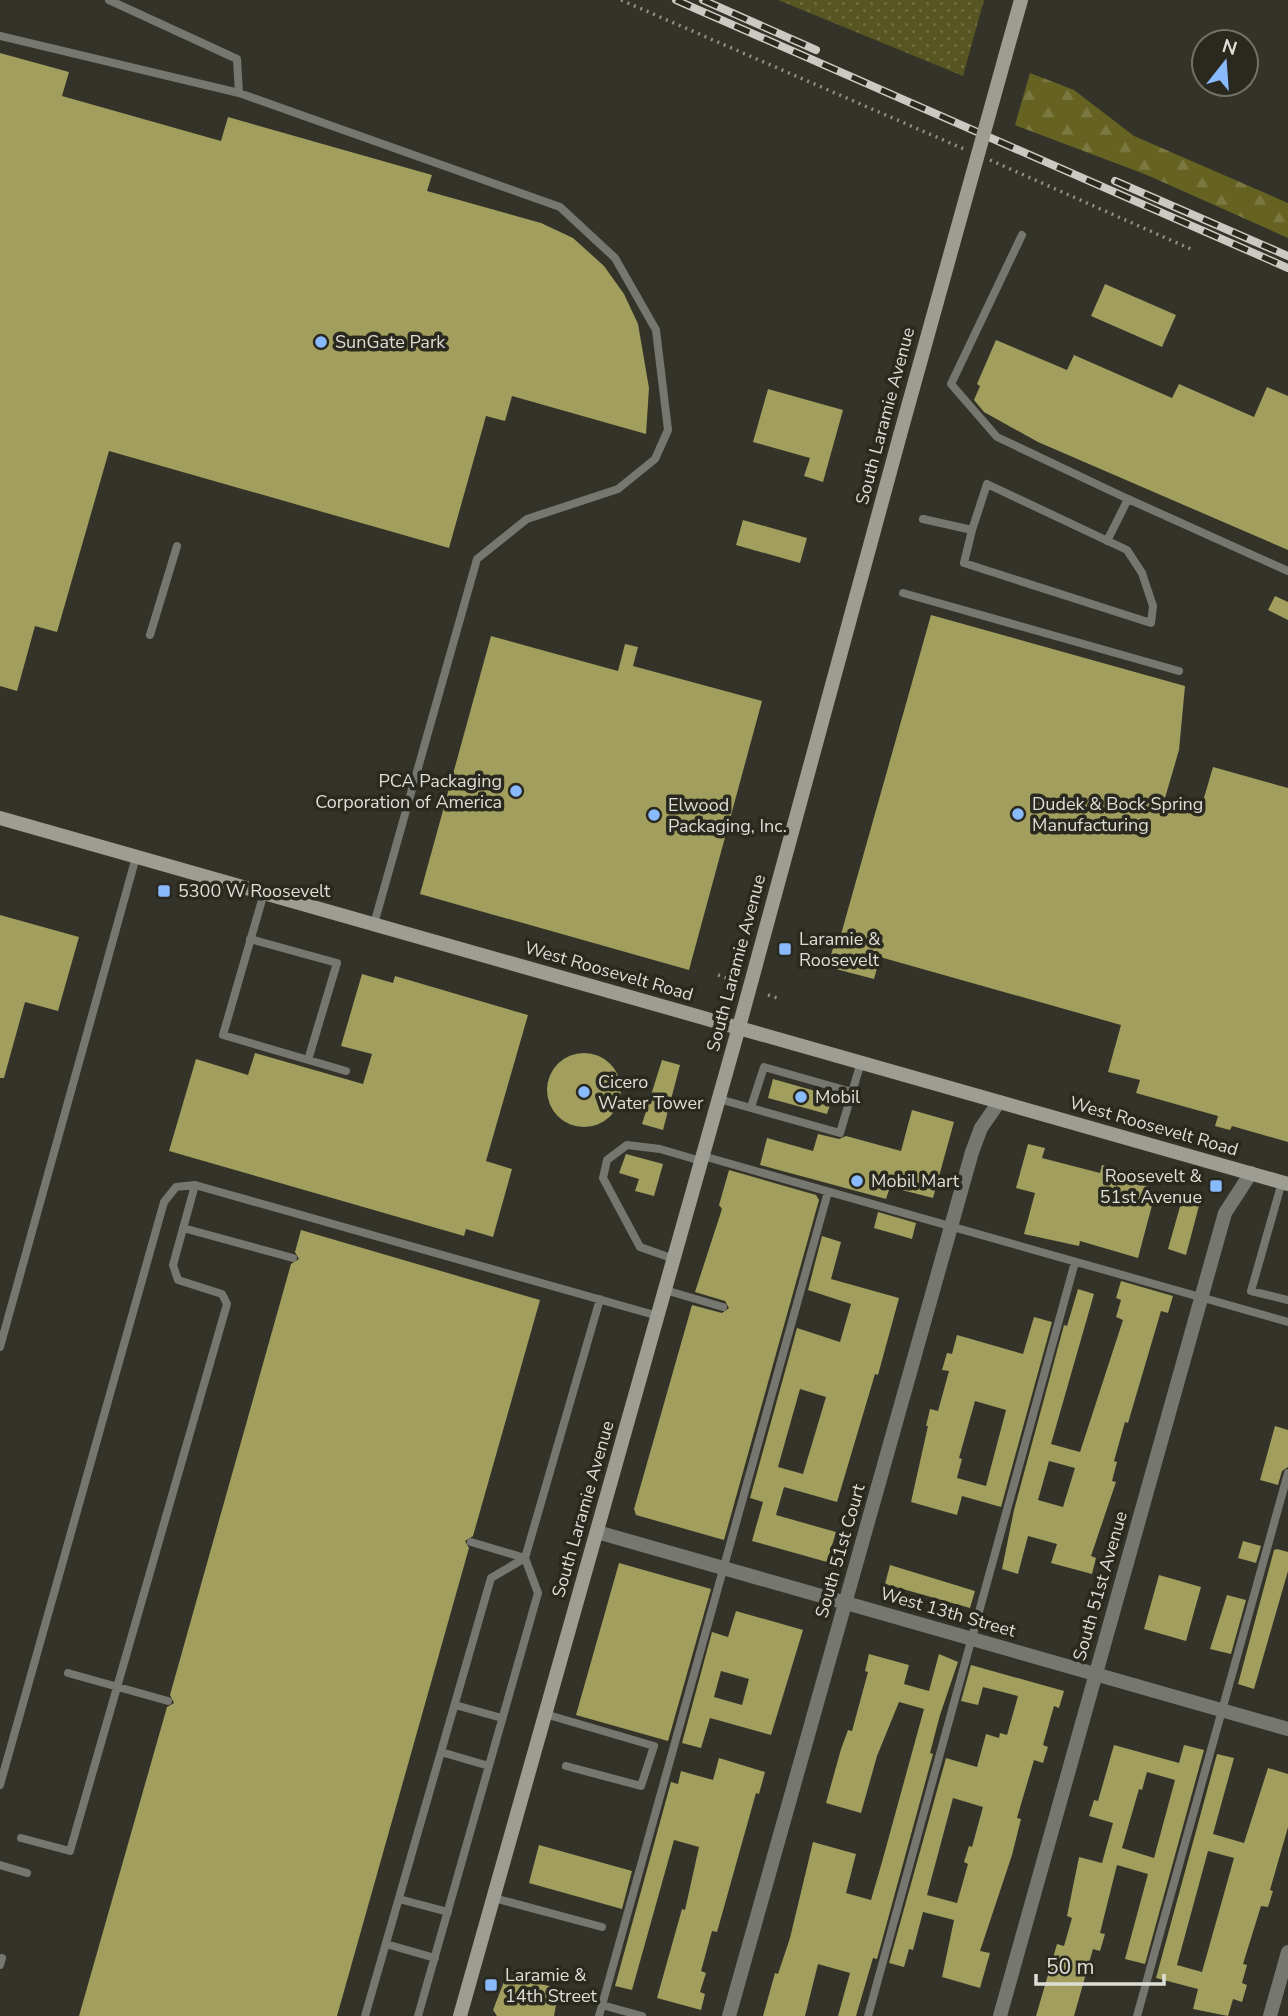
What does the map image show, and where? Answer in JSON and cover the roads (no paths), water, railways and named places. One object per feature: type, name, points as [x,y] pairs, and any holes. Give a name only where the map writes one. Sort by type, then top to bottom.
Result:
[{"type":"main road","name":"South Laramie Avenue","points":[[460,2016],[719,1099],[1021,0]]},
{"type":"main road","name":"West Roosevelt Road","points":[[0,818],[1285,1183]]},
{"type":"street","name":"South 51st Court","points":[[729,2016],[951,1227],[981,1128],[999,1102]]},
{"type":"street","name":"South 51st Avenue","points":[[1000,2016],[1229,1203],[1251,1173]]},
{"type":"street","name":"West 13th Street","points":[[597,1532],[1288,1729]]},
{"type":"street","points":[[1270,2016],[1288,1952]]},
{"type":"lane","points":[[109,0],[237,59],[239,93]]},
{"type":"lane","points":[[0,36],[239,93],[560,207],[615,258],[656,330],[668,430],[655,459],[618,489],[527,519],[477,559],[374,924]]},
{"type":"lane","points":[[1022,235],[951,384],[997,437],[1288,571]]},
{"type":"lane","points":[[987,484],[1127,550],[1142,573],[1153,606],[1151,623],[964,564],[972,530],[987,484]]},
{"type":"lane","points":[[1107,541],[1128,499]]},
{"type":"lane","points":[[923,519],[972,530]]},
{"type":"lane","points":[[150,635],[177,546]]},
{"type":"lane","points":[[903,593],[1180,671]]},
{"type":"lane","points":[[0,1347],[136,857]]},
{"type":"lane","points":[[264,893],[223,1035],[346,1070]]},
{"type":"lane","points":[[250,939],[337,963],[308,1060]]},
{"type":"lane","points":[[719,1099],[840,1133],[861,1062]]},
{"type":"lane","points":[[751,1107],[764,1067],[852,1092]]},
{"type":"lane","points":[[674,1259],[640,1247],[603,1178],[607,1160],[626,1145],[660,1149],[828,1192],[1288,1322]]},
{"type":"lane","points":[[1285,1183],[1251,1290],[1288,1300]]},
{"type":"lane","points":[[21,1838],[70,1852],[115,1686],[227,1304],[222,1294],[178,1280],[173,1265],[195,1185]]},
{"type":"lane","points":[[0,1785],[164,1202],[176,1187],[195,1185],[657,1316]]},
{"type":"lane","points":[[599,2016],[828,1192]]},
{"type":"lane","points":[[183,1228],[293,1258]]},
{"type":"lane","points":[[868,2016],[1075,1262]]},
{"type":"lane","points":[[665,1290],[723,1307]]},
{"type":"lane","points":[[418,2016],[538,1593],[525,1558],[600,1299]]},
{"type":"lane","points":[[1137,2016],[1288,1472]]},
{"type":"lane","points":[[471,1542],[525,1558]]},
{"type":"lane","points":[[365,2016],[491,1578],[525,1558]]},
{"type":"lane","points":[[68,1673],[168,1701]]},
{"type":"lane","points":[[455,1705],[502,1718]]},
{"type":"lane","points":[[545,1714],[654,1745],[641,1786],[566,1766]]},
{"type":"lane","points":[[441,1752],[489,1766]]},
{"type":"lane","points":[[0,1865],[27,1873]]},
{"type":"lane","points":[[494,1898],[603,1927]]},
{"type":"lane","points":[[399,1899],[448,1912]]},
{"type":"lane","points":[[386,1944],[435,1958]]},
{"type":"lane","points":[[603,2005],[642,2016]]},
{"type":"railway","points":[[676,0],[1288,268]]},
{"type":"railway","points":[[703,0],[816,50]]},
{"type":"railway","points":[[1115,181],[1288,256]]},
{"type":"place","name":"SunGate Park","points":[[321,342]]},
{"type":"place","name":"PCA Packaging Corporation of America","points":[[516,791]]},
{"type":"place","name":"Dudek & Bock Spring Manufacturing","points":[[1018,814]]},
{"type":"place","name":"Elwood Packaging, Inc.","points":[[654,815]]},
{"type":"place","name":"5300 W Roosevelt","points":[[164,891]]},
{"type":"place","name":"Laramie & Roosevelt","points":[[785,949]]},
{"type":"place","name":"Cicero Water Tower","points":[[584,1092]]},
{"type":"place","name":"Mobil","points":[[801,1097]]},
{"type":"place","name":"Mobil Mart","points":[[857,1181]]},
{"type":"place","name":"Roosevelt & 51st Avenue","points":[[1216,1186]]},
{"type":"place","name":"Laramie & 14th Street","points":[[491,1985]]}]
